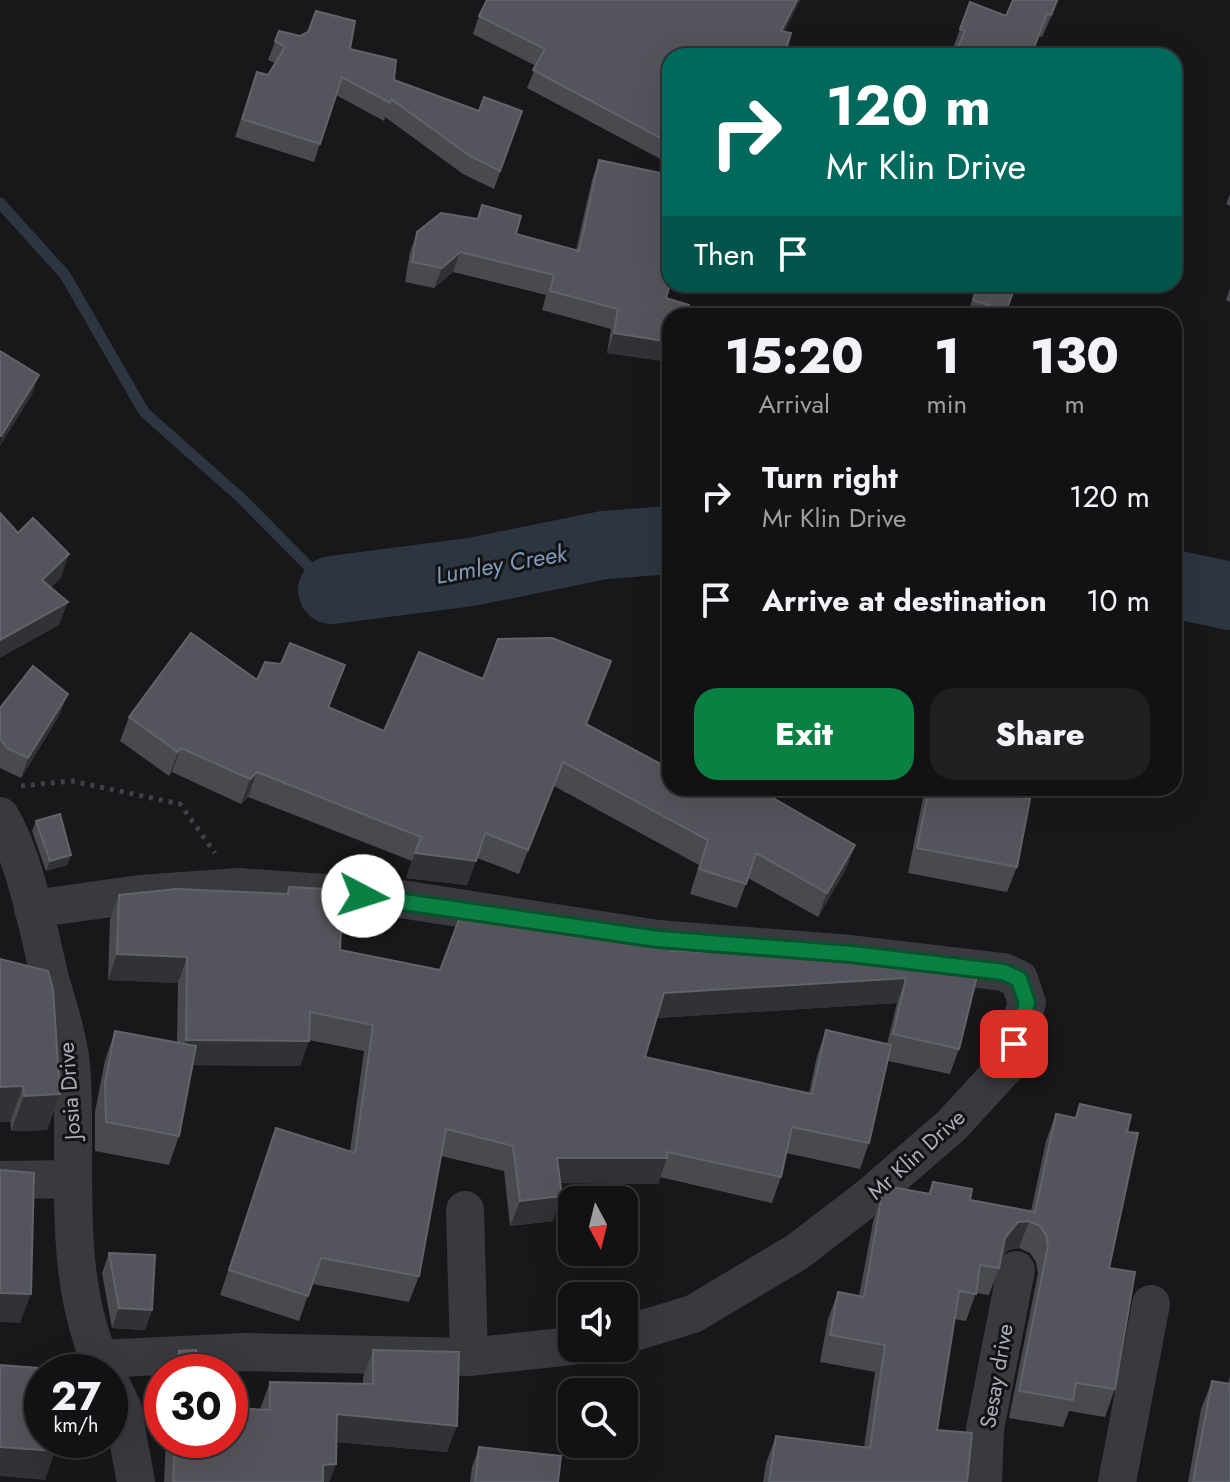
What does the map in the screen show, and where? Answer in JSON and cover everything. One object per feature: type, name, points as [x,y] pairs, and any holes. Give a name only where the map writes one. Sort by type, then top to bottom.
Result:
[{"type":"street","name":"Josia Drive","points":[[7,801],[66,1035],[72,1076],[72,1235],[86,1314],[99,1354]]},
{"type":"street","name":"Mr Klin Drive","points":[[33,909],[140,894],[239,887],[394,898],[658,939],[881,958],[1003,972],[1019,979],[1027,1003],[1007,1065],[952,1125],[870,1196],[797,1252],[693,1314],[638,1331]]},
{"type":"street","points":[[0,1180],[72,1179]]},
{"type":"street","points":[[465,1210],[469,1357]]},
{"type":"street","name":"Sesay drive","points":[[983,1482],[985,1429],[1016,1270]]},
{"type":"street","points":[[1117,1482],[1151,1304]]},
{"type":"street","points":[[128,1368],[245,1352],[469,1357],[558,1347]]},
{"type":"street","name":"Josia Drive","points":[[128,1439],[136,1482]]},
{"type":"path","points":[[7,801],[72,781],[180,804],[239,887]]},
{"type":"building","points":[[487,0],[797,0],[781,31],[791,33],[786,48],[662,48],[662,139],[533,70],[545,49],[479,16]]},
{"type":"building","points":[[1013,0],[1057,0],[1051,15],[1047,13],[1034,48],[958,48],[965,31],[960,29],[970,2],[1006,16]]},
{"type":"building","points":[[316,11],[355,21],[350,49],[396,60],[394,80],[479,111],[484,97],[522,111],[500,171],[470,156],[391,99],[390,103],[342,77],[320,144],[242,119],[257,72],[268,75],[285,47],[275,41],[279,31],[300,36],[308,32]]},
{"type":"building","points":[[599,160],[662,173],[662,292],[668,292],[666,298],[689,305],[688,308],[662,308],[662,341],[614,333],[618,309],[550,291],[554,275],[460,252],[442,268],[412,262],[417,232],[441,213],[478,219],[482,205],[521,216],[516,234],[579,251]]},
{"type":"building","points":[[976,292],[1013,292],[1007,308],[973,300]]},
{"type":"building","points":[[0,351],[39,375],[1,436],[0,436]]},
{"type":"building","points":[[0,513],[18,533],[33,518],[69,554],[42,580],[68,602],[0,640]]},
{"type":"building","points":[[191,633],[257,680],[265,662],[281,664],[290,643],[345,665],[328,707],[384,731],[419,652],[483,679],[498,639],[552,638],[611,661],[586,724],[662,765],[662,796],[773,796],[855,845],[827,893],[756,853],[746,884],[699,869],[708,840],[563,762],[528,850],[485,833],[476,861],[415,853],[421,837],[257,772],[250,779],[181,748],[178,752],[129,717]]},
{"type":"building","points":[[33,666],[68,694],[28,758],[7,748],[0,738],[0,708]]},
{"type":"building","points":[[927,796],[1015,796],[1030,799],[1017,867],[917,848]]},
{"type":"building","points":[[60,814],[71,855],[50,861],[36,821]]},
{"type":"building","points":[[289,887],[343,890],[340,950],[440,970],[465,904],[497,910],[532,922],[533,915],[623,929],[673,942],[671,951],[842,954],[842,949],[910,957],[978,972],[959,1049],[893,1034],[906,978],[664,993],[645,1057],[812,1094],[826,1030],[891,1045],[869,1143],[792,1127],[781,1177],[667,1152],[667,1158],[557,1158],[561,1186],[558,1186],[558,1196],[520,1201],[513,1146],[446,1129],[419,1276],[321,1258],[308,1296],[229,1270],[276,1128],[355,1153],[373,1025],[310,1012],[309,1041],[186,1040],[187,957],[117,954],[119,895],[177,889],[288,894]]},
{"type":"building","points":[[0,959],[48,971],[53,989],[60,1094],[24,1096],[23,1086],[0,1087]]},
{"type":"building","points":[[115,1031],[196,1046],[179,1136],[106,1122],[105,1083]]},
{"type":"building","points":[[1080,1104],[1131,1115],[1127,1132],[1138,1133],[1109,1268],[1135,1272],[1115,1389],[1076,1383],[1073,1400],[1019,1391],[1048,1246],[1040,1226],[1029,1221],[1018,1222],[1005,1238],[999,1268],[980,1265],[976,1294],[959,1291],[937,1430],[972,1433],[967,1482],[769,1482],[776,1436],[870,1448],[885,1345],[830,1335],[838,1292],[864,1297],[882,1194],[892,1187],[930,1194],[933,1182],[972,1189],[970,1200],[1035,1212],[1056,1114],[1076,1118]]},
{"type":"building","points":[[0,1170],[34,1173],[31,1294],[0,1293]]},
{"type":"building","points":[[109,1253],[155,1255],[152,1310],[119,1308]]},
{"type":"building","points":[[196,1350],[197,1354],[179,1354],[179,1351]]},
{"type":"building","points":[[373,1350],[459,1352],[457,1426],[337,1414],[336,1464],[323,1465],[323,1482],[173,1482],[174,1458],[248,1458],[248,1409],[270,1410],[270,1382],[373,1384]]},
{"type":"building","points":[[0,1365],[24,1367],[24,1449],[0,1447]]},
{"type":"building","points":[[1212,1381],[1230,1384],[1230,1482],[1193,1482]]},
{"type":"building","points":[[479,1447],[561,1458],[558,1482],[475,1482]]},
{"type":"waterway","points":[[0,203],[65,275],[144,412],[241,498],[332,590]]},
{"type":"waterway","name":"Lumley Creek","points":[[332,590],[471,572],[604,545],[662,541]]},
{"type":"waterway","name":"Lumley Creek","points":[[1182,586],[1230,596]]},
{"type":"route","points":[[363,896],[394,898],[658,939],[851,954],[1003,972],[1019,979],[1027,1003],[1014,1044]]}]
